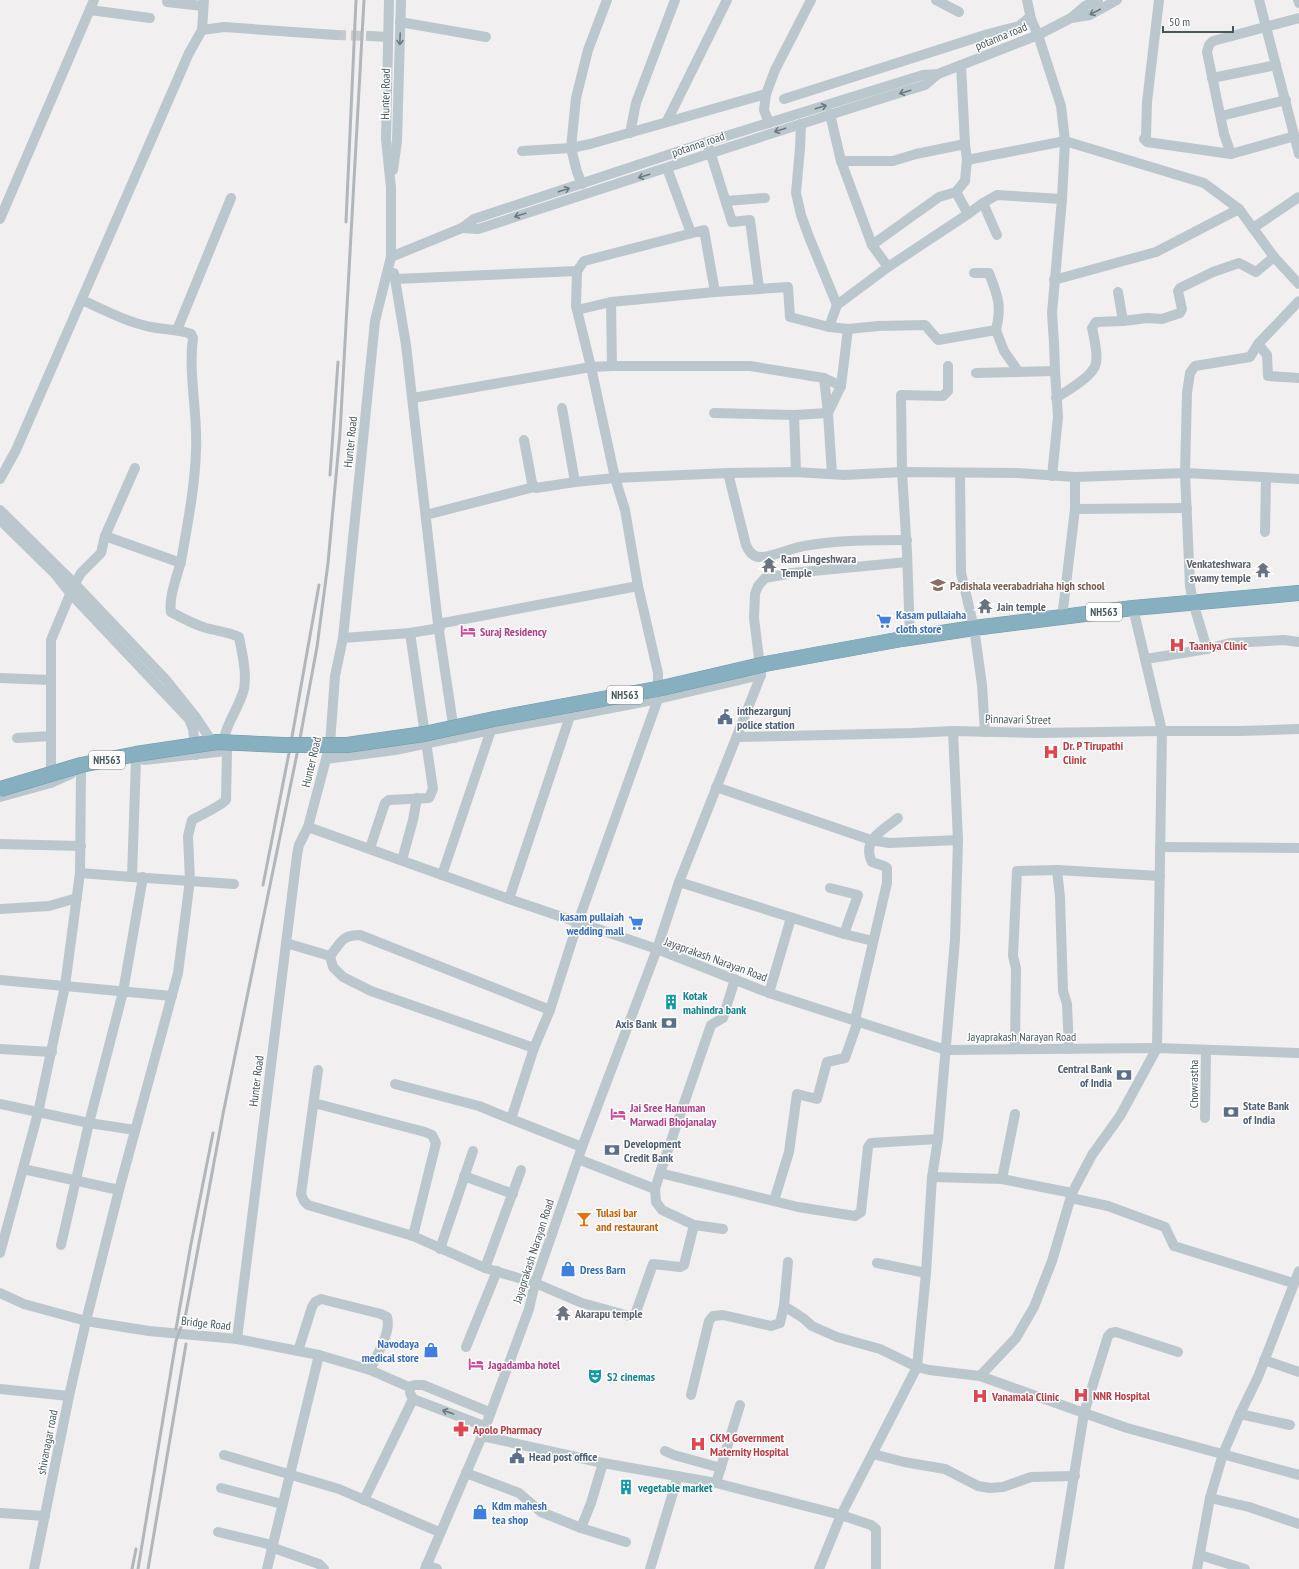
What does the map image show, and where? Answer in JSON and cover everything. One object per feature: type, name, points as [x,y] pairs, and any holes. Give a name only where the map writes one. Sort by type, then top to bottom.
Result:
[{"type":"highway","name":"NH563","points":[[0,789],[81,765],[136,754],[213,742],[283,745],[347,745],[424,734],[494,719],[654,689],[765,664],[974,628],[1132,608],[1299,593]]},
{"type":"street","points":[[0,219],[94,0]]},
{"type":"street","name":"Hunter Road","points":[[389,0],[386,139],[391,188]]},
{"type":"street","name":"Hunter Road","points":[[237,1339],[299,845],[308,827],[330,744],[334,676],[343,638],[375,321],[391,253],[391,188],[397,141],[401,0]]},
{"type":"street","points":[[580,178],[571,148],[576,98],[588,50],[607,0]]},
{"type":"street","points":[[630,133],[636,103],[675,0]]},
{"type":"street","points":[[667,121],[727,0]]},
{"type":"street","points":[[766,117],[766,94],[775,70],[811,0]]},
{"type":"street","points":[[936,0],[958,12]]},
{"type":"street","points":[[1028,0],[1033,24],[1061,106],[1065,141],[1062,199],[1052,313],[1054,371],[1058,418],[1052,476]]},
{"type":"street","name":"potanna road","points":[[1071,18],[1085,6],[1098,0]]},
{"type":"street","name":"potanna road","points":[[391,253],[462,228],[474,219],[580,178],[708,142],[766,117],[923,75],[938,74],[961,65],[1033,24],[1090,15],[1117,0]]},
{"type":"street","points":[[1158,0],[1147,95],[1146,136],[1144,139],[1148,143],[1231,154],[1295,136]]},
{"type":"street","points":[[1259,0],[1299,154]]},
{"type":"street","points":[[0,479],[16,450],[189,53],[202,30],[203,3],[167,2]]},
{"type":"street","points":[[90,10],[150,18]]},
{"type":"street","points":[[1231,154],[1224,134],[1212,78],[1207,52],[1209,45],[1214,41],[1299,18]]},
{"type":"street","points":[[400,22],[486,37]]},
{"type":"street","points":[[784,99],[982,36],[1019,26],[1033,24]]},
{"type":"street","points":[[202,30],[224,27],[336,35]]},
{"type":"street","points":[[371,36],[388,37]]},
{"type":"street","points":[[872,245],[939,197],[956,192],[965,181],[967,160],[961,65]]},
{"type":"street","points":[[1212,78],[1276,65]]},
{"type":"street","name":"potanna road","points":[[462,228],[478,229],[830,114],[925,85],[938,74]]},
{"type":"street","points":[[522,151],[571,148],[590,144],[766,94]]},
{"type":"street","points":[[1221,116],[1286,100]]},
{"type":"street","points":[[830,114],[841,161],[872,245],[888,268]]},
{"type":"street","points":[[801,124],[796,192],[801,215],[837,305]]},
{"type":"street","points":[[967,160],[1065,141],[1204,183],[1239,209],[1274,257],[1299,284]]},
{"type":"street","points":[[708,142],[710,153],[732,222],[750,220],[759,288]]},
{"type":"street","points":[[841,161],[893,161],[916,154],[965,144]]},
{"type":"street","points":[[667,168],[691,233]]},
{"type":"street","points":[[956,192],[968,214]]},
{"type":"street","points":[[829,328],[837,305],[982,203],[998,195],[1062,199]]},
{"type":"street","points":[[1253,228],[1299,197]]},
{"type":"street","points":[[177,330],[231,198]]},
{"type":"street","points":[[726,201],[765,198]]},
{"type":"street","points":[[982,203],[997,235]]},
{"type":"street","points":[[1054,280],[1156,252],[1239,209]]},
{"type":"street","points":[[512,1119],[534,1048],[550,1010],[578,922],[658,698],[658,673],[638,586],[625,510],[615,478],[577,310],[577,270],[584,261],[704,230],[715,292]]},
{"type":"street","points":[[391,253],[413,398],[439,626],[455,738]]},
{"type":"street","points":[[1056,398],[1081,381],[1091,372],[1096,363],[1092,328],[1093,324],[1096,322],[1147,318],[1162,319],[1180,313],[1182,309],[1178,291],[1180,288],[1212,272],[1239,263],[1256,272],[1274,257]]},
{"type":"street","points":[[396,279],[577,270]]},
{"type":"street","points":[[974,273],[989,273],[999,301],[1000,315],[996,330],[1004,351],[1018,371]]},
{"type":"street","points":[[577,310],[611,302],[759,288],[788,287],[790,317],[829,328],[848,329],[878,326],[925,325],[938,340],[996,330]]},
{"type":"street","points":[[1118,292],[1123,321]]},
{"type":"street","points":[[82,300],[128,320],[152,327],[177,330],[191,334],[193,338],[191,362],[196,449],[192,495],[180,563],[169,605],[170,612],[186,620],[206,628],[239,637],[245,678],[244,690],[224,736],[222,747],[227,751]]},
{"type":"street","points":[[1207,649],[1193,602],[1190,586],[1185,473],[1187,393],[1190,373],[1195,366],[1250,356],[1258,344],[1299,301]]},
{"type":"street","points":[[611,302],[612,366]]},
{"type":"street","points":[[828,413],[841,386],[848,329]]},
{"type":"street","points":[[1258,344],[1267,355],[1268,376],[1299,378]]},
{"type":"street","points":[[413,398],[591,367],[612,366],[750,366],[824,378],[841,386]]},
{"type":"street","points":[[906,639],[907,562],[902,472],[901,395],[943,396],[948,391],[948,366]]},
{"type":"street","points":[[976,373],[1054,371]]},
{"type":"street","points":[[824,378],[832,474]]},
{"type":"street","points":[[562,408],[576,482]]},
{"type":"street","points":[[714,413],[794,415],[828,413]]},
{"type":"street","points":[[794,415],[796,472]]},
{"type":"street","points":[[524,440],[534,487]]},
{"type":"street","points":[[51,783],[51,640],[70,594],[81,573],[101,553],[105,536],[135,468]]},
{"type":"street","points":[[426,515],[534,487],[536,488],[615,478],[728,472],[796,472],[844,476],[902,472],[1016,473],[1052,476],[1185,473],[1299,479]]},
{"type":"street","points":[[728,472],[746,545],[754,556],[762,557],[804,546],[859,541],[906,540]]},
{"type":"street","points":[[960,473],[962,573],[974,628],[982,685],[985,732]]},
{"type":"street","points":[[1062,618],[1075,509],[1075,476]]},
{"type":"street","points":[[1265,532],[1266,478]]},
{"type":"street","points":[[1075,509],[1187,508]]},
{"type":"street","points":[[0,510],[74,583],[166,681],[195,716],[213,742]]},
{"type":"street","points":[[0,520],[55,574],[70,594],[189,719],[193,729],[196,755]]},
{"type":"street","points":[[105,536],[180,563]]},
{"type":"street","points":[[308,827],[509,899],[657,949],[679,882],[761,675],[754,618],[755,594],[758,586],[765,578],[792,573],[907,562]]},
{"type":"street","points":[[343,638],[410,633],[638,586]]},
{"type":"street","points":[[980,1376],[1016,1338],[1034,1307],[1052,1261],[1072,1196],[1092,1155],[1120,1116],[1158,1048],[1162,730],[1146,659],[1132,608]]},
{"type":"street","points":[[370,848],[384,803],[389,800],[429,798],[433,789],[410,633]]},
{"type":"street","points":[[1146,659],[1207,649],[1230,643],[1284,640],[1299,642]]},
{"type":"street","points":[[326,759],[426,744],[658,698],[761,675]]},
{"type":"street","points":[[0,678],[51,680]]},
{"type":"street","points":[[509,899],[570,716]]},
{"type":"street","name":"Pinnavari Street","points":[[737,737],[953,731],[1038,733],[1299,729]]},
{"type":"street","points":[[442,875],[491,730]]},
{"type":"street","points":[[819,1569],[841,1515],[917,1367],[926,1274],[932,1177],[938,1139],[955,940],[958,840],[953,731]]},
{"type":"street","points":[[17,738],[51,736]]},
{"type":"street","points":[[0,797],[51,783],[81,770],[136,760],[227,751]]},
{"type":"street","name":"shivanagar road","points":[[34,1569],[69,1396],[86,1321],[119,1190],[178,973],[190,880],[188,832],[192,820],[211,809],[218,807],[226,800],[227,751]]},
{"type":"street","points":[[132,877],[136,760]]},
{"type":"street","points":[[0,1253],[2,1241],[38,1113],[65,986],[80,873],[81,770]]},
{"type":"street","points":[[716,788],[871,840],[889,843],[958,840]]},
{"type":"street","points":[[402,860],[413,820],[417,798]]},
{"type":"street","points":[[774,1201],[789,1152],[797,1094],[817,1098],[827,1062],[845,1058],[856,1020],[887,883],[886,868],[872,862],[868,854],[871,840],[898,818]]},
{"type":"street","points":[[0,844],[81,846]]},
{"type":"street","points":[[1160,847],[1299,848]]},
{"type":"street","points":[[1015,1049],[1016,968],[1013,956],[1017,871],[1057,870],[1160,876]]},
{"type":"street","points":[[1057,870],[1060,897],[1064,991],[1067,1004],[1068,1049]]},
{"type":"street","points":[[80,873],[234,884]]},
{"type":"street","points":[[61,1246],[88,1123],[123,992],[143,877]]},
{"type":"street","points":[[679,882],[791,918],[873,941]]},
{"type":"street","points":[[830,888],[858,895],[844,934]]},
{"type":"street","points":[[0,909],[49,906],[77,898]]},
{"type":"street","points":[[769,993],[791,918]]},
{"type":"street","points":[[534,1048],[371,991],[343,977],[332,967],[330,956],[345,937],[350,935],[360,935],[550,1010]]},
{"type":"street","points":[[286,943],[330,956]]},
{"type":"street","name":"Jayaprakash Narayan Road","points":[[425,1567],[439,1532],[466,1474],[483,1431],[528,1309],[535,1284],[582,1147],[657,949],[769,993],[946,1050],[1158,1048],[1299,1053]]},
{"type":"street","points":[[724,1229],[694,1225],[662,1210],[656,1202],[654,1189],[711,1025],[723,1018],[736,979]]},
{"type":"street","points":[[0,980],[172,996]]},
{"type":"street","points":[[0,1049],[52,1052]]},
{"type":"street","name":"Chowrastha","points":[[1205,1118],[1206,1050]]},
{"type":"street","points":[[318,1070],[301,1194],[304,1201],[308,1205],[413,1236],[485,1268],[535,1284],[582,1303],[629,1316],[636,1312],[653,1264],[680,1267],[684,1265],[694,1225]]},
{"type":"street","points":[[396,1084],[479,1106],[582,1147]]},
{"type":"street","points":[[314,1103],[432,1135],[436,1143],[413,1236]]},
{"type":"street","points":[[0,1104],[88,1123],[135,1130]]},
{"type":"street","points":[[1002,1180],[1016,1114]]},
{"type":"street","points":[[660,1173],[798,1207],[855,1216],[861,1212],[868,1147],[871,1143],[938,1139]]},
{"type":"street","points":[[440,1249],[473,1151]]},
{"type":"street","points":[[578,1159],[654,1189]]},
{"type":"street","points":[[23,1169],[119,1190]]},
{"type":"street","points":[[485,1268],[522,1170]]},
{"type":"street","points":[[464,1176],[512,1194]]},
{"type":"street","points":[[932,1177],[1002,1180],[1108,1206],[1165,1227],[1174,1246],[1293,1284]]},
{"type":"street","points":[[691,1395],[708,1321],[713,1316],[723,1315],[776,1326],[780,1323],[784,1306],[788,1262]]},
{"type":"street","points":[[877,1263],[926,1274]]},
{"type":"street","points":[[466,1347],[497,1271]]},
{"type":"street","points":[[1197,1569],[1210,1498],[1223,1454],[1240,1414],[1258,1378],[1299,1271]]},
{"type":"street","name":"Bridge Road","points":[[0,1293],[24,1304],[86,1321],[149,1331],[237,1339],[319,1355],[370,1370],[408,1387]]},
{"type":"street","points":[[298,1351],[312,1307],[315,1302],[321,1299],[381,1314],[387,1317],[389,1323],[388,1330],[370,1370]]},
{"type":"street","points":[[784,1306],[803,1318],[812,1326],[836,1336],[880,1349],[917,1367],[929,1370],[980,1376],[1127,1428],[1296,1475]]},
{"type":"street","points":[[1059,1569],[1084,1413],[1108,1336],[1111,1333],[1116,1332],[1178,1352]]},
{"type":"street","points":[[266,1569],[319,1355]]},
{"type":"street","points":[[1264,1360],[1299,1372]]},
{"type":"street","points":[[364,1500],[412,1399],[408,1387],[423,1385],[489,1412]]},
{"type":"street","points":[[0,1389],[69,1396]]},
{"type":"street","points":[[412,1399],[483,1431],[603,1463],[716,1483],[841,1515],[876,1529],[876,1569]]},
{"type":"street","points":[[716,1483],[740,1405]]},
{"type":"street","points":[[1240,1414],[1290,1425]]},
{"type":"street","points":[[665,1451],[674,1455],[721,1468]]},
{"type":"street","points":[[873,1454],[904,1462],[945,1469],[978,1486],[990,1488],[1003,1487],[1031,1477],[1075,1476]]},
{"type":"street","points":[[224,1455],[339,1489],[439,1532]]},
{"type":"street","points":[[581,1528],[591,1503],[603,1463]]},
{"type":"street","points":[[466,1474],[519,1493],[540,1512],[581,1528],[626,1542]]},
{"type":"street","points":[[650,1569],[678,1476]]},
{"type":"street","points":[[221,1488],[282,1504]]},
{"type":"street","points":[[1210,1498],[1249,1507],[1299,1524]]},
{"type":"street","points":[[0,1514],[45,1516]]},
{"type":"street","points":[[218,1532],[272,1546],[319,1564],[324,1569]]},
{"type":"street","points":[[1200,1555],[1245,1569]]},
{"type":"street","points":[[425,1567],[437,1569]]},
{"type":"tunnel","points":[[336,35],[371,36]]},
{"type":"railway","points":[[346,222],[356,0]]},
{"type":"railway","points":[[138,1569],[176,1341],[186,1313],[223,1114],[298,749],[317,647],[328,563],[340,433],[364,0]]},
{"type":"railway","points":[[330,475],[338,362]]},
{"type":"railway","points":[[263,885],[290,748],[319,585]]},
{"type":"railway","points":[[176,1329],[213,1133]]},
{"type":"railway","points":[[148,1569],[186,1344]]},
{"type":"railway","points":[[132,1569],[136,1549]]},
{"type":"place","name":"Ram Lingeshwara Temple","points":[[769,565]]},
{"type":"place","name":"Venkateshwara swamy temple","points":[[1263,570]]},
{"type":"place","name":"Padishala veerabadriaha high school","points":[[938,585]]},
{"type":"place","name":"Jain temple","points":[[985,606]]},
{"type":"place","name":"Kasam pullaiaha cloth store","points":[[884,621]]},
{"type":"place","name":"Suraj Residency","points":[[468,631]]},
{"type":"place","name":"Taaniya Clinic","points":[[1177,645]]},
{"type":"place","name":"inthezargunj police station","points":[[725,717]]},
{"type":"place","name":"Dr. P Tirupathi Clinic","points":[[1051,752]]},
{"type":"place","name":"kasam pullaiah wedding mall","points":[[636,923]]},
{"type":"place","name":"Kotak mahindra bank","points":[[671,1002]]},
{"type":"place","name":"Axis Bank","points":[[669,1023]]},
{"type":"place","name":"Central Bank of India","points":[[1124,1075]]},
{"type":"place","name":"State Bank of India","points":[[1231,1112]]},
{"type":"place","name":"Jai Sree Hanuman Marwadi Bhojanalay","points":[[618,1114]]},
{"type":"place","name":"Development Credit Bank","points":[[612,1150]]},
{"type":"place","name":"Tulasi bar and restaurant","points":[[584,1219]]},
{"type":"place","name":"Dress Barn","points":[[568,1269]]},
{"type":"place","name":"Akarapu temple","points":[[563,1313]]},
{"type":"place","name":"Navodaya medical store","points":[[431,1350]]},
{"type":"place","name":"Jagadamba hotel","points":[[476,1364]]},
{"type":"place","name":"S2 cinemas","points":[[595,1376]]},
{"type":"place","name":"NNR Hospital","points":[[1081,1395]]},
{"type":"place","name":"Vanamala Clinic","points":[[980,1396]]},
{"type":"place","name":"Apolo Pharmacy","points":[[461,1429]]},
{"type":"place","name":"CKM Government Maternity Hospital","points":[[698,1444]]},
{"type":"place","name":"Head post office","points":[[517,1456]]},
{"type":"place","name":"vegetable market","points":[[626,1487]]},
{"type":"place","name":"Kdm mahesh tea shop","points":[[480,1512]]}]
